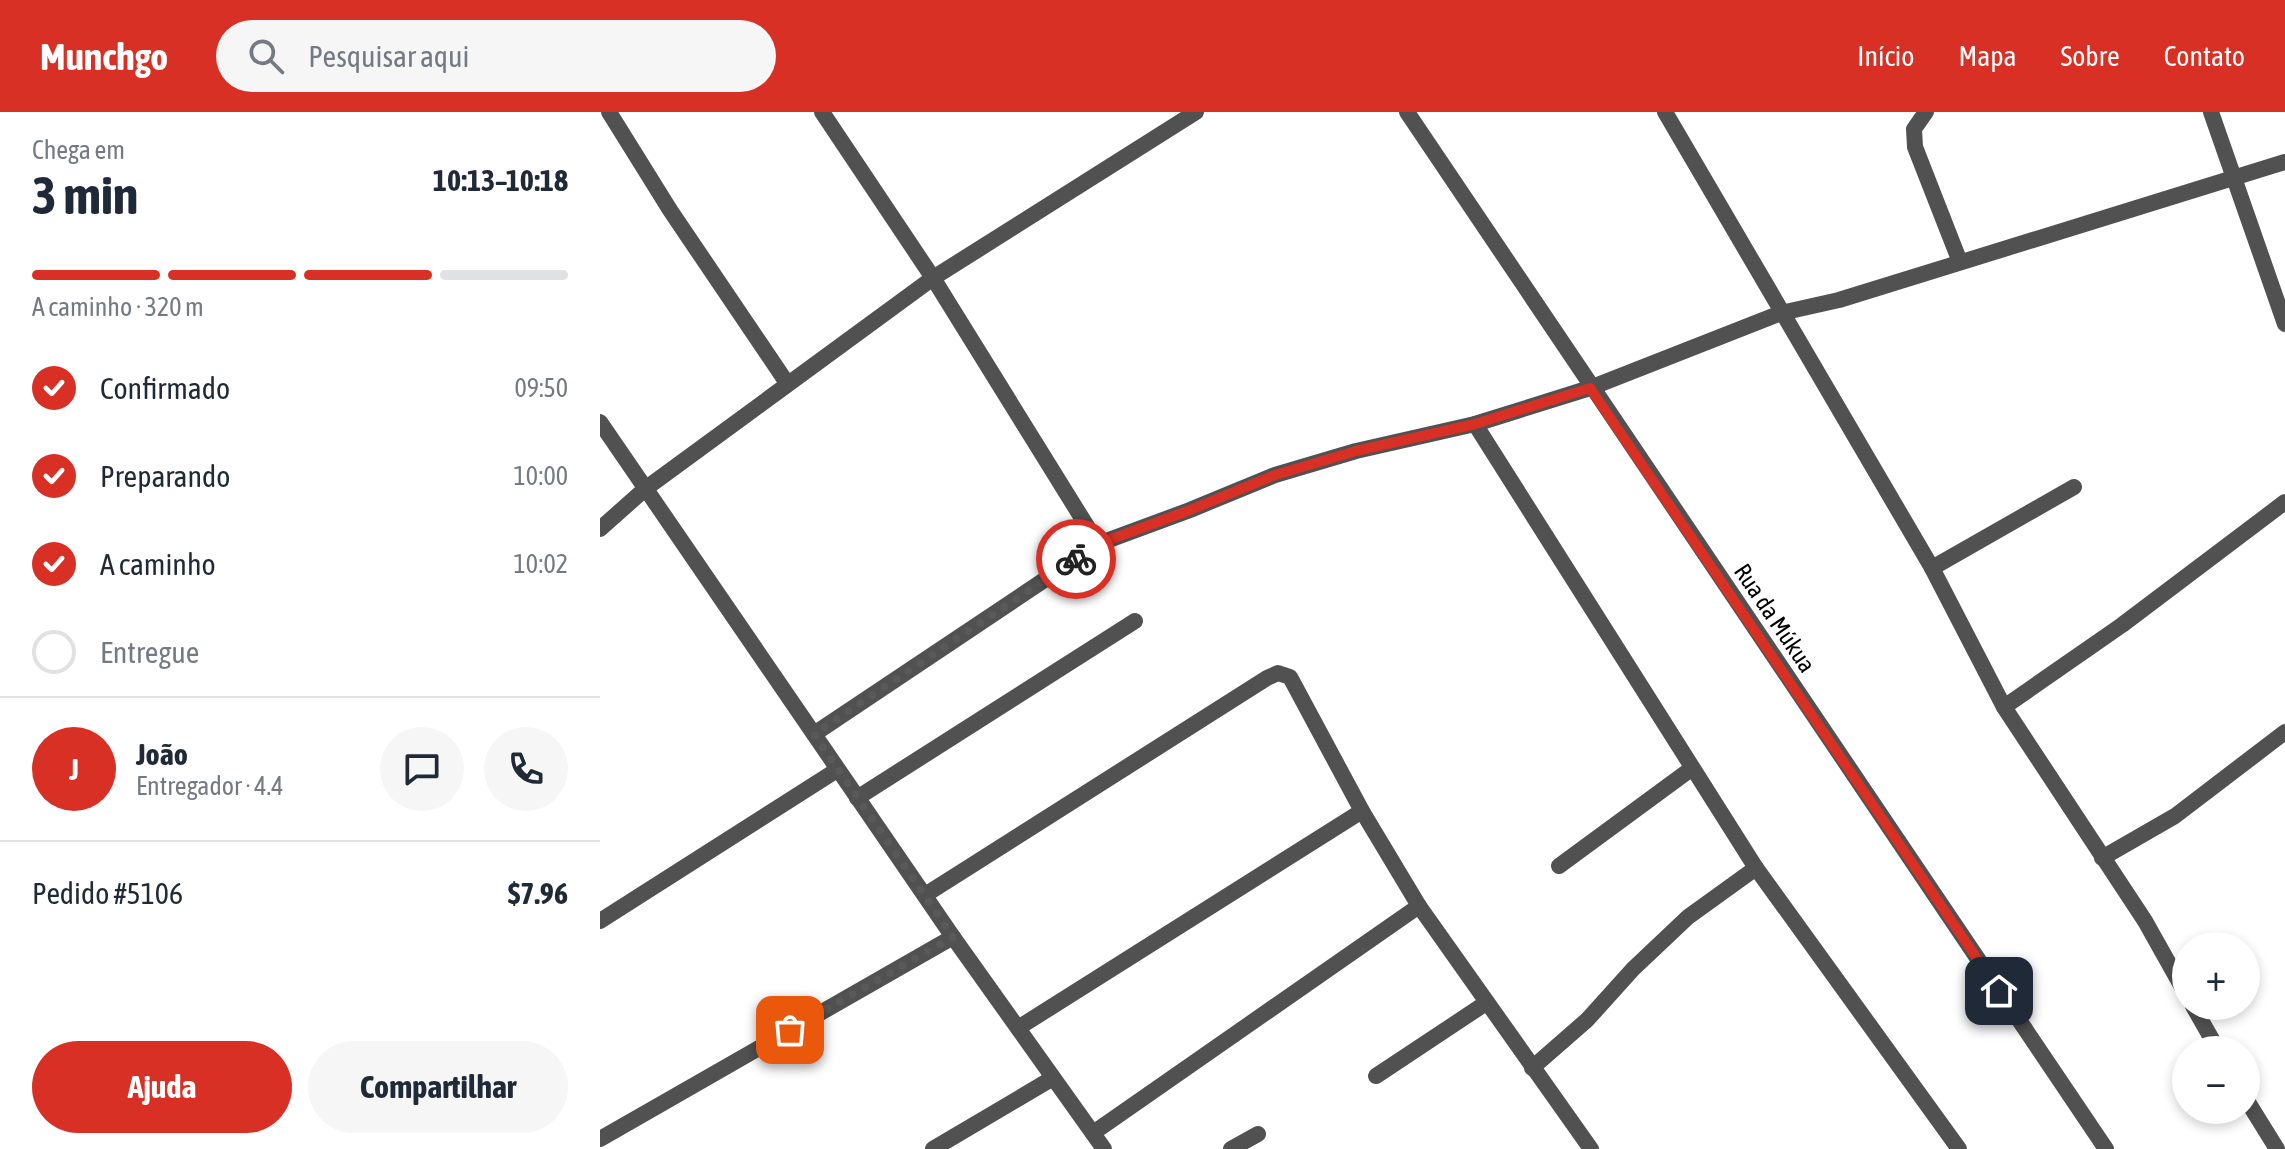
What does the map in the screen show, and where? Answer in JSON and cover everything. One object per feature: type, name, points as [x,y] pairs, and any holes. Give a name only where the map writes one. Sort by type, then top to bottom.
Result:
[{"type":"street","points":[[609,112],[670,210],[787,383]]},
{"type":"street","points":[[822,112],[933,278],[1098,544]]},
{"type":"street","points":[[600,529],[645,489],[933,278],[1196,112]]},
{"type":"street","name":"Rua da Múkua","points":[[1407,112],[1590,388],[2106,1149]]},
{"type":"street","points":[[1665,112],[1932,568],[2004,707],[2145,921],[2172,969]]},
{"type":"street","points":[[1926,112],[1914,129],[1915,147],[1960,262]]},
{"type":"street","points":[[2211,112],[2285,324]]},
{"type":"street","points":[[814,734],[1098,544],[1275,475],[1356,451],[1475,424],[1590,388],[1781,313],[1839,300],[2285,162]]},
{"type":"street","points":[[600,422],[837,770],[1104,1149]]},
{"type":"street","points":[[1475,424],[1756,868],[1959,1149]]},
{"type":"street","points":[[1932,568],[2074,487]]},
{"type":"street","points":[[2004,707],[2122,625],[2285,502]]},
{"type":"street","points":[[857,798],[1135,621]]},
{"type":"street","points":[[925,895],[1278,673],[1290,677],[1362,811],[1419,906],[1591,1149]]},
{"type":"street","points":[[2102,858],[2175,816],[2285,732]]},
{"type":"street","points":[[1559,866],[1691,769]]},
{"type":"street","points":[[600,921],[837,770]]},
{"type":"street","points":[[1018,1028],[1362,811]]},
{"type":"street","points":[[1532,1068],[1587,1020],[1633,969],[1688,917],[1756,868]]},
{"type":"street","points":[[1093,1133],[1419,906]]},
{"type":"street","points":[[600,1139],[953,937]]},
{"type":"street","points":[[1376,1076],[1486,1003]]},
{"type":"street","points":[[933,1149],[1053,1078]]},
{"type":"street","points":[[2260,1122],[2277,1149]]},
{"type":"street","points":[[1231,1149],[1258,1134]]},
{"type":"way so far","points":[[790,1030],[953,937],[814,734],[1076,559]]},
{"type":"route","points":[[1076,559],[1098,544],[1275,475],[1356,451],[1475,424],[1590,388],[1999,991]]}]
